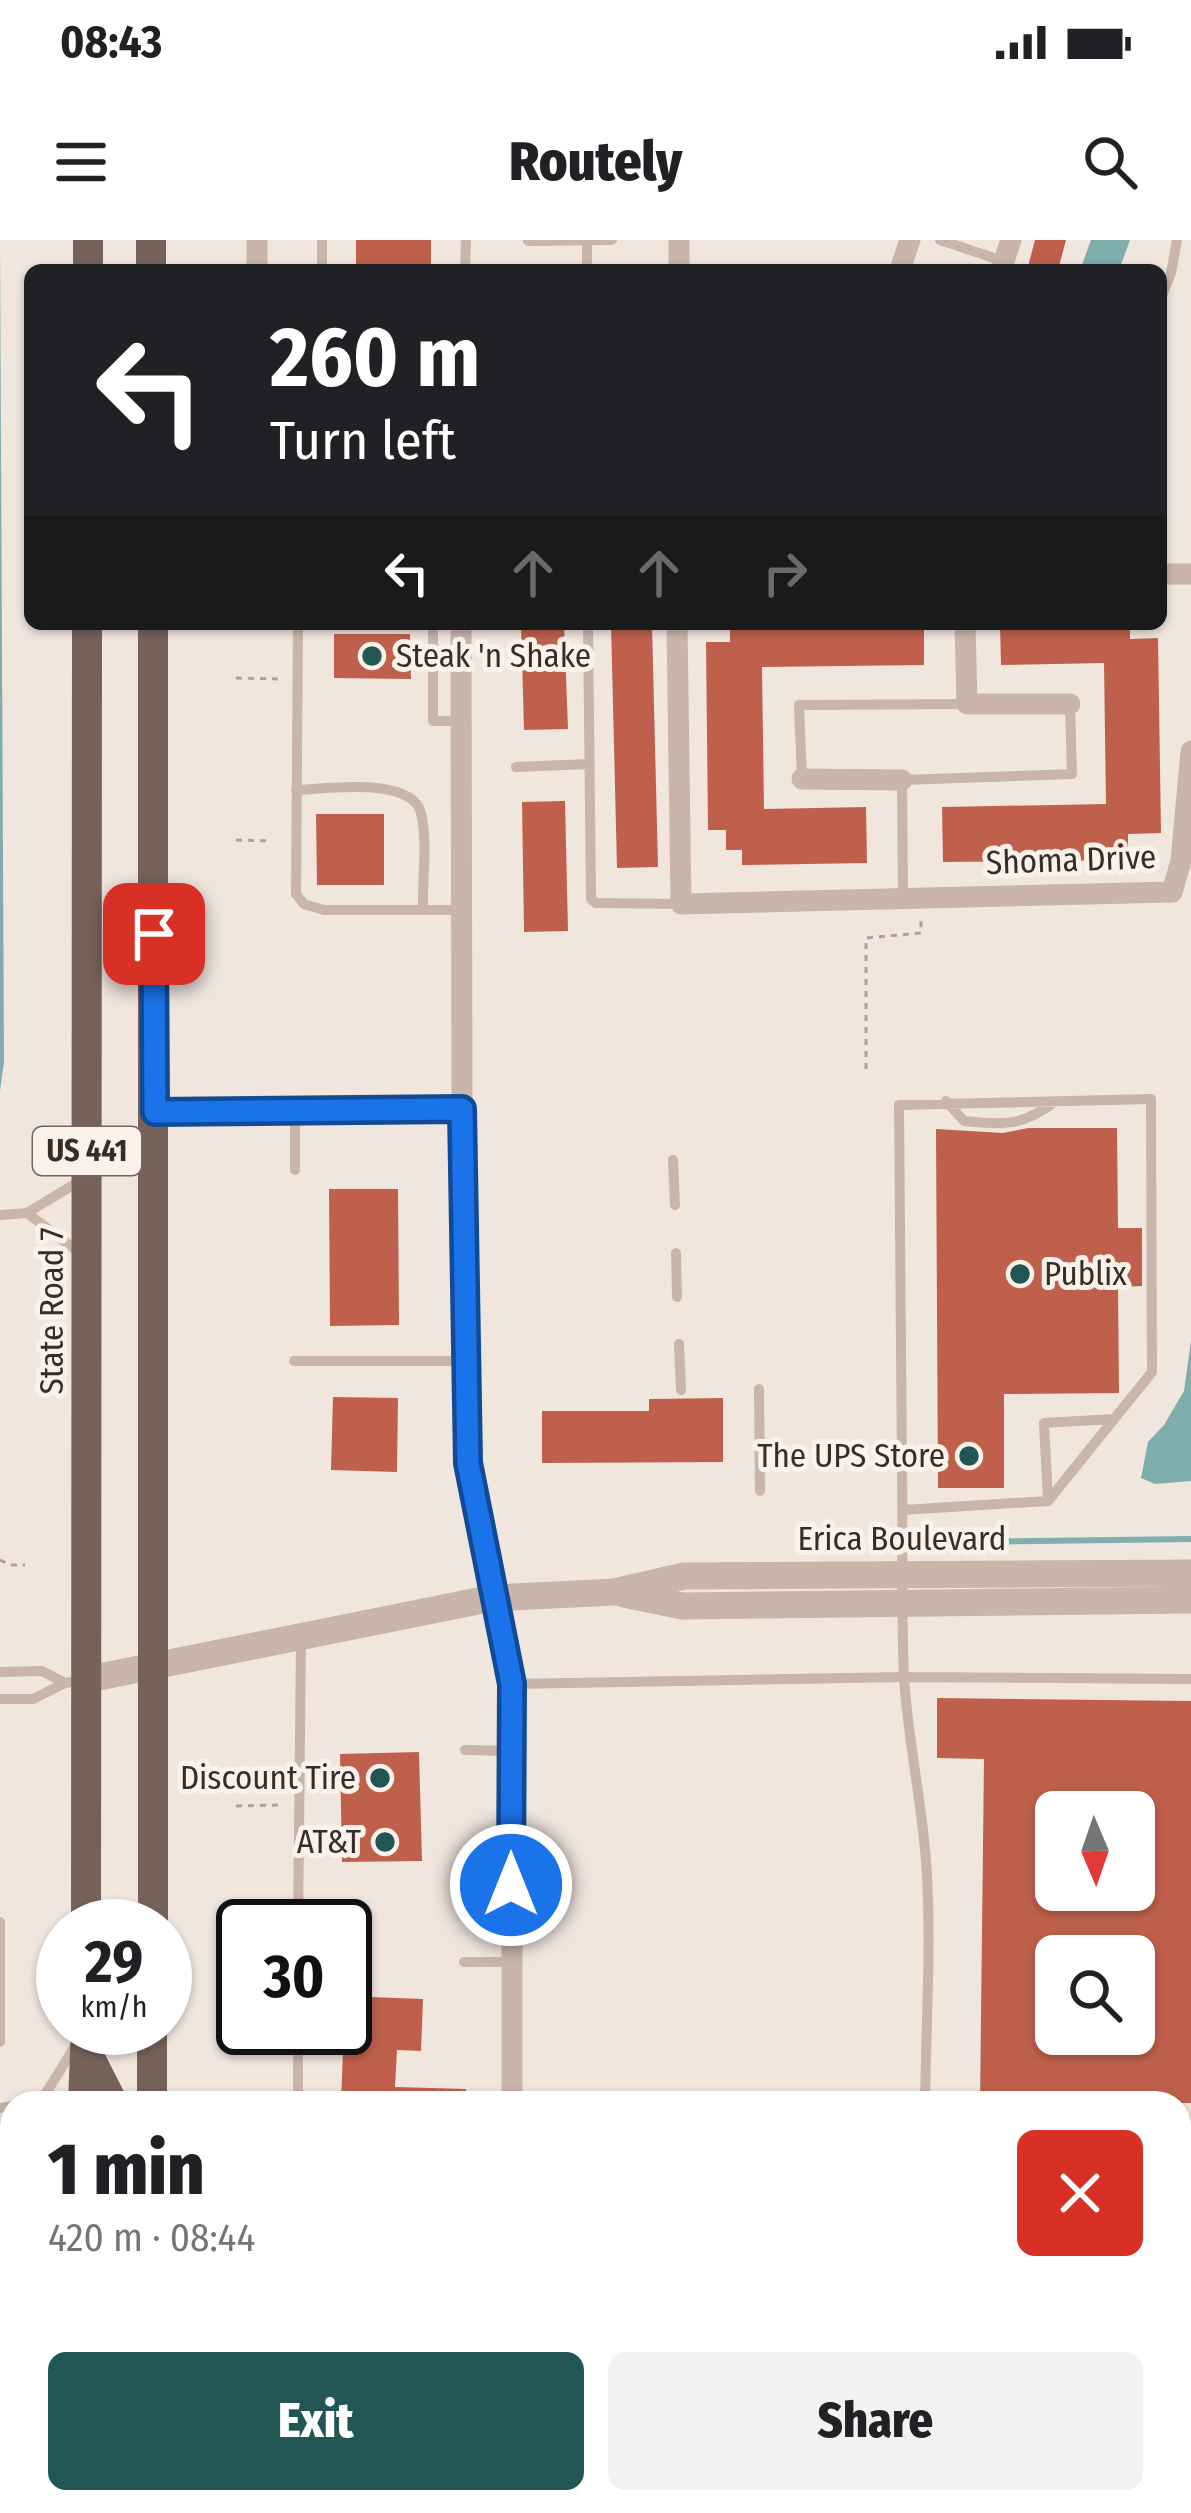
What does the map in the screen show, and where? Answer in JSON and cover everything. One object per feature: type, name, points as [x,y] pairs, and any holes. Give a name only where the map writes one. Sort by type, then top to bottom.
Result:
[{"type":"main road","name":"State Road 7","points":[[85,1899],[77,1681],[88,1260],[87,630]]},
{"type":"main road","name":"US 441","points":[[153,630],[153,1899]]},
{"type":"main road","points":[[83,2055],[83,2091]]},
{"type":"main road","points":[[92,2055],[108,2091]]},
{"type":"main road","points":[[152,2055],[152,2091]]},
{"type":"street","points":[[461,630],[462,1109]]},
{"type":"street","points":[[677,630],[681,904]]},
{"type":"street","points":[[965,630],[967,704],[1070,704]]},
{"type":"street","name":"Shoma Drive","points":[[681,904],[1172,892],[1180,860],[1191,751]]},
{"type":"street","points":[[802,779],[902,779]]},
{"type":"street","name":"Erica Boulevard","points":[[77,1681],[494,1598],[614,1592],[682,1606],[1191,1573]]},
{"type":"street","name":"Erica Boulevard","points":[[904,1588],[1191,1600]]},
{"type":"street","points":[[494,1598],[512,1684],[512,2091]]},
{"type":"lane","points":[[528,242],[612,240]]},
{"type":"lane","points":[[940,240],[1005,257]]},
{"type":"lane","points":[[1167,284],[1177,240]]},
{"type":"lane","points":[[298,630],[296,894],[304,904],[324,910],[462,910]]},
{"type":"lane","points":[[433,630],[433,721],[461,721]]},
{"type":"lane","name":"Shoma Drive","points":[[588,630],[591,899],[596,903],[681,904]]},
{"type":"lane","points":[[802,779],[799,705],[967,704]]},
{"type":"lane","points":[[912,898],[902,779],[1072,774],[1070,704]]},
{"type":"lane","points":[[516,766],[589,764]]},
{"type":"lane","points":[[296,790],[391,789],[410,795],[421,813],[423,910]]},
{"type":"lane","points":[[946,1101],[964,1121],[993,1124],[1029,1121],[1059,1099]]},
{"type":"lane","points":[[903,1510],[1048,1501],[1152,1372],[1151,1100],[899,1105],[904,1677],[927,1873],[925,2091]]},
{"type":"lane","points":[[155,1112],[462,1109],[468,1463],[494,1598]]},
{"type":"lane","points":[[295,1111],[295,1170]]},
{"type":"lane","points":[[674,1160],[675,1205]]},
{"type":"lane","points":[[0,1215],[26,1214],[87,1177]]},
{"type":"lane","points":[[26,1214],[88,1260]]},
{"type":"lane","points":[[676,1253],[677,1297]]},
{"type":"lane","points":[[679,1344],[681,1390]]},
{"type":"lane","points":[[294,1361],[466,1361]]},
{"type":"lane","points":[[759,1389],[760,1491]]},
{"type":"lane","points":[[1048,1501],[1044,1423],[1113,1419]]},
{"type":"lane","points":[[298,1899],[301,1638]]},
{"type":"lane","points":[[0,1672],[42,1671],[77,1681]]},
{"type":"lane","points":[[512,1684],[904,1677],[1191,1679]]},
{"type":"lane","points":[[0,1699],[33,1699],[77,1681]]},
{"type":"lane","points":[[465,1750],[511,1750]]},
{"type":"lane","points":[[464,1895],[511,1895]]},
{"type":"lane","points":[[0,1922],[0,2042]]},
{"type":"lane","points":[[464,1962],[511,1962]]},
{"type":"lane","points":[[48,2091],[72,2055]]},
{"type":"lane","points":[[298,2055],[298,2091]]},
{"type":"path","points":[[236,678],[283,679]]},
{"type":"path","points":[[236,840],[272,841]]},
{"type":"path","points":[[866,1069],[866,938],[921,933],[912,898]]},
{"type":"path","points":[[0,1560],[25,1565]]},
{"type":"path","points":[[236,1806],[284,1805]]},
{"type":"water","points":[[0,240],[4,1062],[0,1091]]},
{"type":"water","points":[[1091,240],[1130,240],[1121,264],[1082,264]]},
{"type":"water","points":[[1191,1341],[1191,1481],[1155,1484],[1141,1478],[1148,1442],[1184,1391]]},
{"type":"building","points":[[356,240],[431,240],[431,264],[356,264]]},
{"type":"building","points":[[1035,240],[1066,240],[1060,264],[1029,264]]},
{"type":"building","points":[[521,630],[564,630],[568,729],[524,730]]},
{"type":"building","points":[[611,630],[652,630],[658,867],[617,868]]},
{"type":"building","points":[[730,630],[924,630],[924,665],[762,667],[764,809],[866,807],[867,863],[742,865],[742,850],[726,850],[726,830],[708,830],[706,642],[730,642]]},
{"type":"building","points":[[1000,630],[1130,630],[1130,639],[1158,638],[1161,833],[1128,834],[1128,860],[943,862],[942,807],[1106,804],[1104,663],[1001,665]]},
{"type":"building","name":"Steak 'n Shake","points":[[334,634],[410,634],[411,679],[334,678]]},
{"type":"building","points":[[565,801],[568,931],[524,932],[522,802]]},
{"type":"building","points":[[316,814],[384,814],[384,885],[317,885]]},
{"type":"building","points":[[1028,1128],[1117,1128],[1118,1228],[1142,1228],[1142,1286],[1118,1287],[1119,1393],[1004,1394],[1004,1488],[938,1488],[936,1129],[1003,1133]]},
{"type":"building","points":[[329,1189],[398,1189],[399,1325],[330,1326]]},
{"type":"building","points":[[333,1397],[398,1398],[397,1472],[331,1470]]},
{"type":"building","points":[[723,1398],[723,1462],[542,1463],[542,1411],[649,1411],[649,1399]]},
{"type":"building","points":[[937,1698],[1191,1701],[1191,2091],[980,2091],[984,1759],[937,1758]]},
{"type":"building","points":[[419,1752],[422,1861],[342,1862],[340,1754]]},
{"type":"building","points":[[372,1997],[423,1999],[421,2051],[397,2050],[395,2087],[466,2091],[341,2091],[343,2055],[372,2055]]},
{"type":"waterway","points":[[951,1542],[1191,1539]]},
{"type":"place","name":"Steak 'n Shake","points":[[372,656]]},
{"type":"place","name":"Publix","points":[[1020,1274]]},
{"type":"place","name":"The UPS Store","points":[[969,1456]]},
{"type":"place","name":"Discount Tire","points":[[380,1778]]},
{"type":"place","name":"AT&T","points":[[385,1842]]},
{"type":"route","points":[[154,934],[155,1112],[462,1109],[468,1463],[512,1684],[511,1885]]}]
